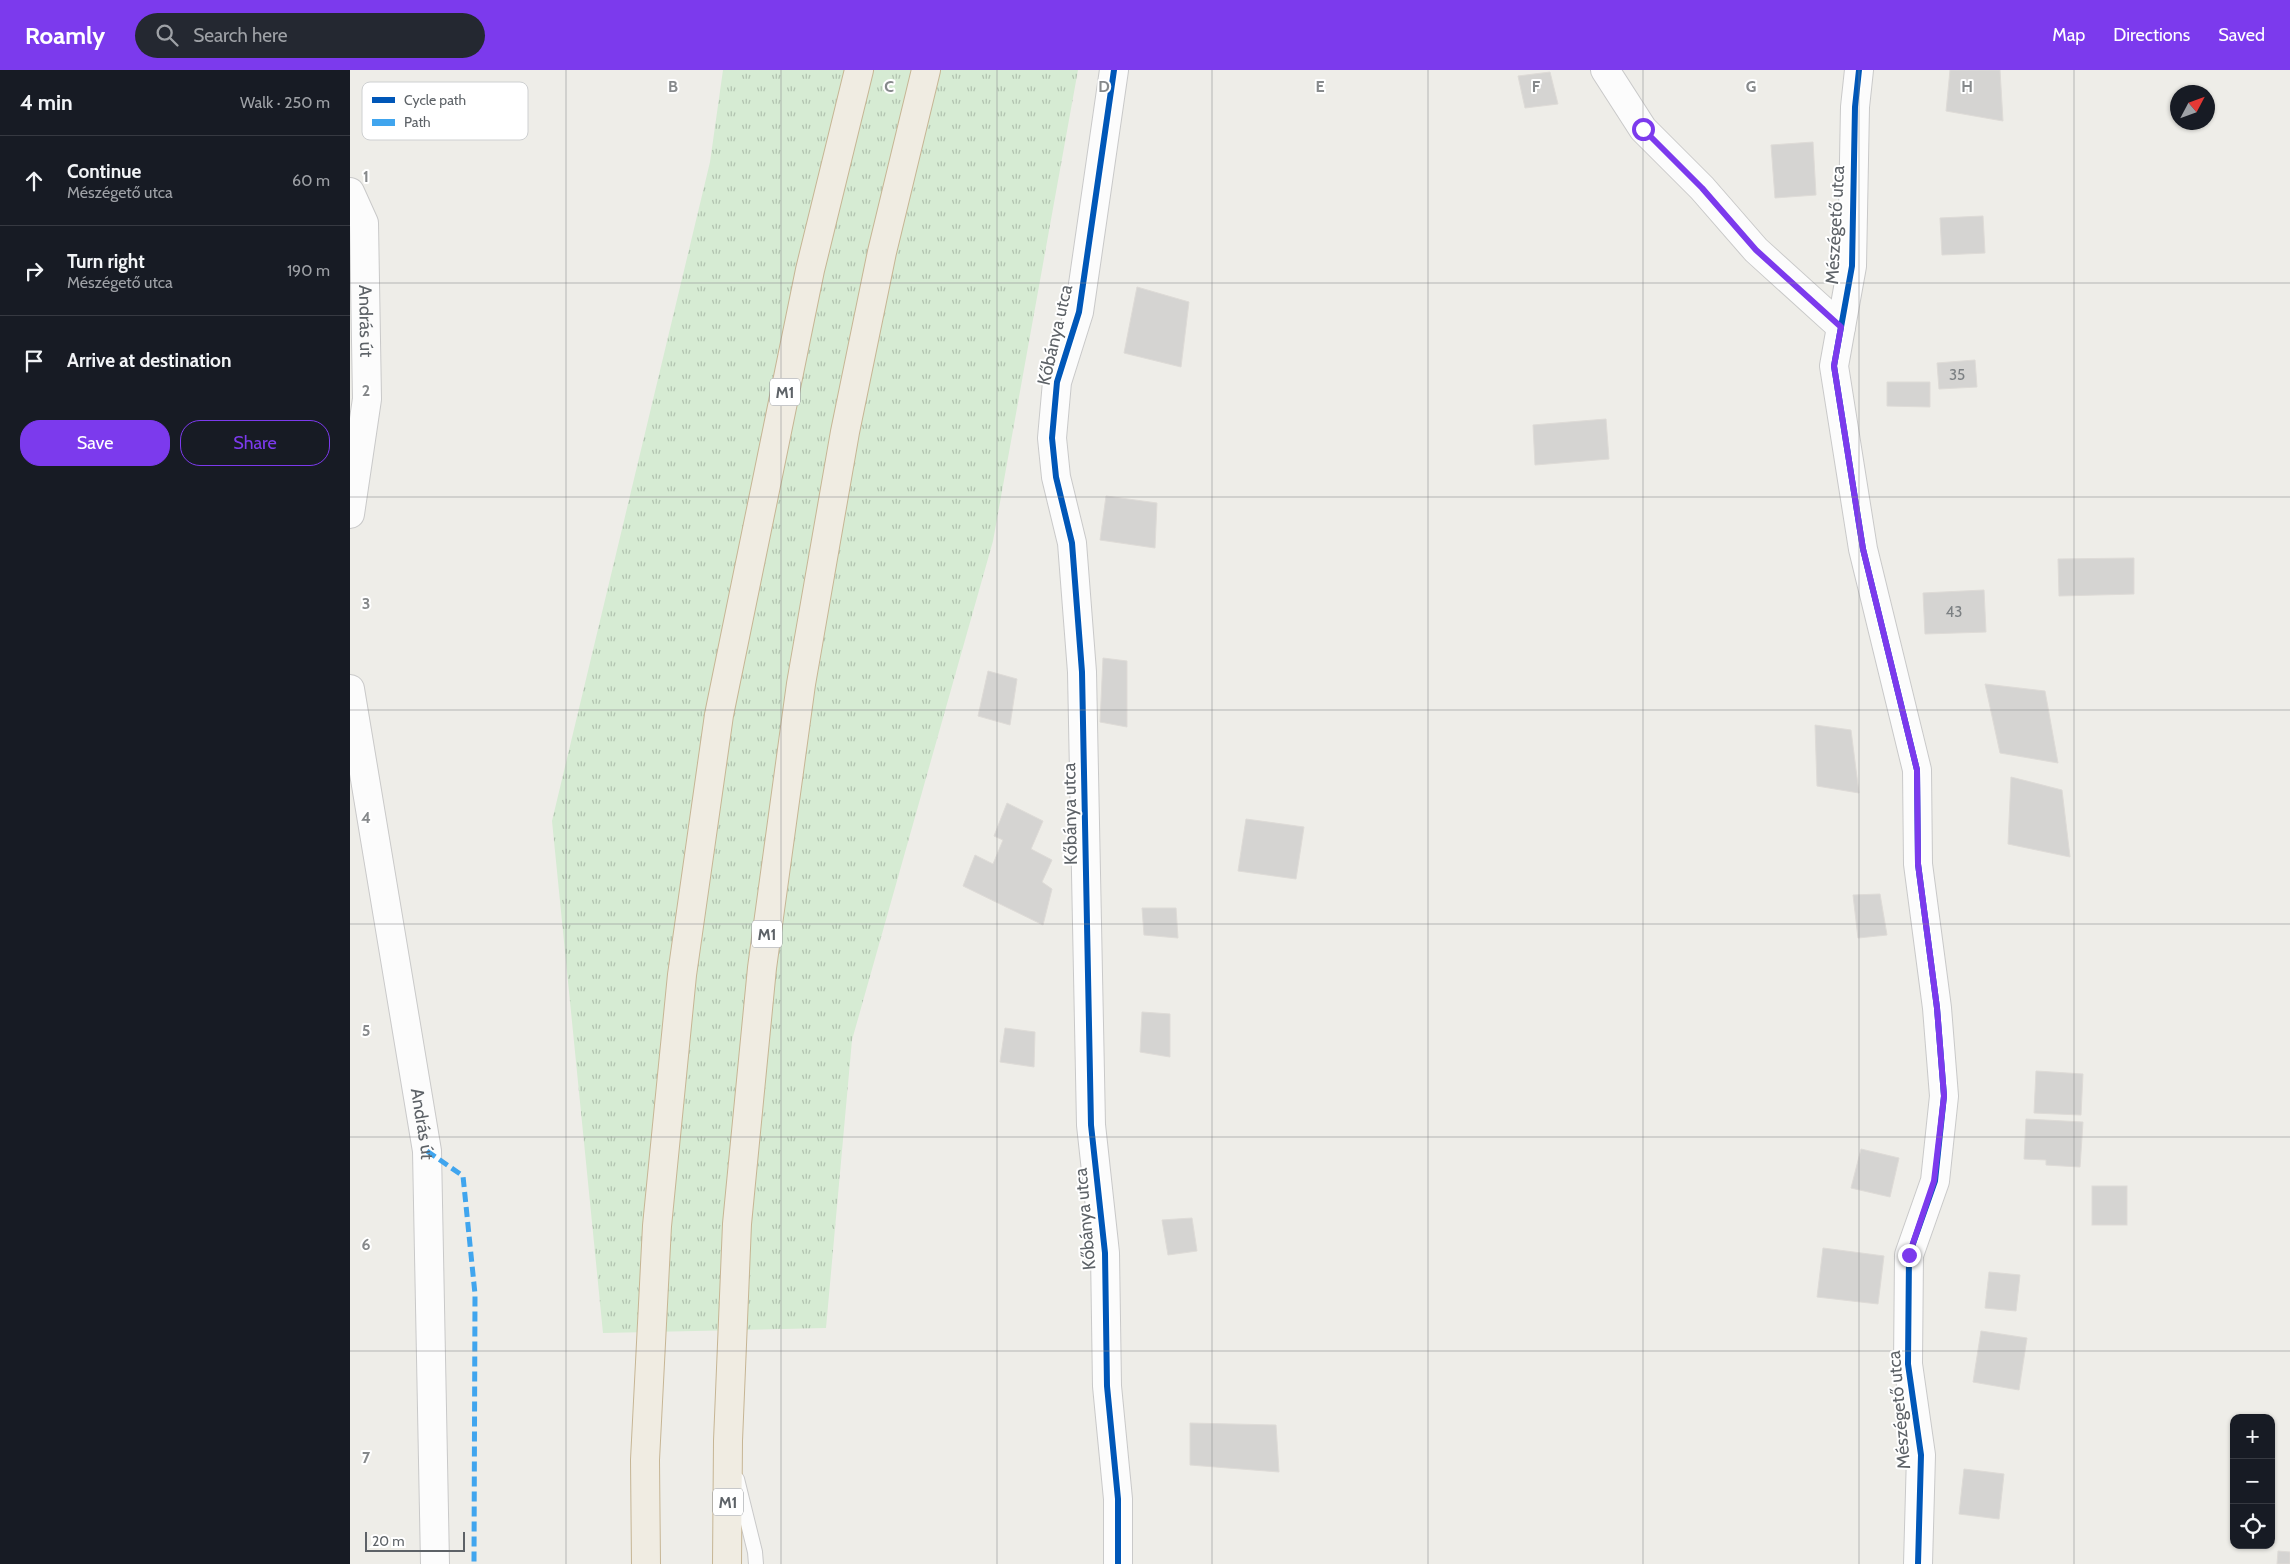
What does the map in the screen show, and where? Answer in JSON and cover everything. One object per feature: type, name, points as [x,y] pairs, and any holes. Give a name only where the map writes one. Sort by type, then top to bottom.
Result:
[{"type":"highway","name":"M1","points":[[646,1564],[645,1460],[657,1226],[682,974],[717,725],[810,270],[859,70]]},
{"type":"highway","name":"M1","points":[[727,1564],[728,1441],[739,1204],[762,968],[801,684],[845,432],[882,252],[926,70]]},
{"type":"street","name":"Kőbánya utca","points":[[1114,70],[1079,312],[1057,382],[1052,438],[1056,477],[1072,543],[1082,672],[1091,1125],[1105,1253],[1106,1386],[1118,1499],[1118,1564]]},
{"type":"street","name":"Mészégető utca","points":[[1605,70],[1643,129],[1702,188],[1756,250],[1841,327]]},
{"type":"street","name":"Mészégető utca","points":[[1859,70],[1855,107],[1852,266],[1834,366],[1863,549],[1917,770],[1918,864],[1937,1008],[1944,1096],[1934,1181],[1909,1255],[1908,1364],[1921,1455],[1918,1564]]},
{"type":"street","name":"András út","points":[[350,192],[364,223],[367,399],[350,514]]},
{"type":"street","name":"András út","points":[[350,689],[427,1151],[435,1564]]},
{"type":"lane","points":[[728,1441],[755,1552],[756,1564]]},
{"type":"green space","points":[[723,70],[1078,70],[993,541],[852,1040],[826,1328],[603,1333],[552,821],[710,162]]},
{"type":"building","points":[[1950,70],[2000,70],[2003,121],[1946,111]]},
{"type":"building","points":[[1550,72],[1558,104],[1525,108],[1518,76]]},
{"type":"building","points":[[1813,142],[1816,195],[1775,198],[1771,145]]},
{"type":"building","points":[[1983,216],[1985,253],[1942,255],[1940,218]]},
{"type":"building","points":[[1137,287],[1189,302],[1181,367],[1124,353]]},
{"type":"building","points":[[1975,360],[1977,387],[1939,389],[1937,363]]},
{"type":"building","points":[[1887,382],[1930,382],[1930,407],[1887,406]]},
{"type":"building","points":[[1606,419],[1609,459],[1535,465],[1533,425]]},
{"type":"building","points":[[1106,496],[1157,503],[1155,548],[1100,540]]},
{"type":"building","points":[[2134,558],[2134,594],[2059,596],[2058,559]]},
{"type":"building","points":[[1984,590],[1986,632],[1925,634],[1923,593]]},
{"type":"building","points":[[1103,658],[1127,661],[1127,727],[1100,722]]},
{"type":"building","points":[[988,671],[1017,679],[1010,725],[978,716]]},
{"type":"building","points":[[1985,684],[2045,691],[2058,763],[2000,753]]},
{"type":"building","points":[[1815,725],[1851,730],[1859,793],[1817,786]]},
{"type":"building","points":[[2011,777],[2062,790],[2070,857],[2008,844]]},
{"type":"building","points":[[1007,803],[1043,821],[1031,849],[1052,860],[1042,882],[1052,889],[1043,925],[963,886],[975,855],[993,864],[1003,840],[994,836]]},
{"type":"building","points":[[1246,819],[1304,827],[1296,879],[1238,871]]},
{"type":"building","points":[[1880,894],[1887,935],[1858,938],[1853,895]]},
{"type":"building","points":[[1142,908],[1176,908],[1178,938],[1144,935]]},
{"type":"building","points":[[1142,1012],[1170,1014],[1170,1057],[1140,1052]]},
{"type":"building","points":[[1005,1028],[1035,1032],[1034,1067],[1000,1062]]},
{"type":"building","points":[[2036,1071],[2083,1074],[2081,1115],[2034,1113]]},
{"type":"building","points":[[2026,1119],[2083,1122],[2080,1167],[2046,1165],[2046,1160],[2024,1159]]},
{"type":"building","points":[[1861,1149],[1899,1158],[1890,1197],[1851,1188]]},
{"type":"building","points":[[2092,1186],[2127,1186],[2127,1225],[2092,1225]]},
{"type":"building","points":[[1192,1218],[1197,1251],[1168,1255],[1162,1220]]},
{"type":"building","points":[[1823,1248],[1884,1256],[1878,1304],[1817,1297]]},
{"type":"building","points":[[1989,1272],[2020,1275],[2016,1311],[1985,1308]]},
{"type":"building","points":[[1981,1331],[2027,1338],[2019,1390],[1973,1382]]},
{"type":"building","points":[[1190,1423],[1276,1425],[1279,1472],[1190,1465]]},
{"type":"building","points":[[1964,1469],[2004,1474],[1999,1519],[1959,1514]]},
{"type":"building","points":[[2278,1551],[2290,1552],[2290,1564],[2277,1564]]},
{"type":"marked path","points":[[427,1151],[463,1176],[475,1294],[474,1564]]},
{"type":"cycle path","points":[[1114,70],[1079,312],[1057,382],[1052,438],[1056,477],[1072,543],[1082,672],[1091,1125],[1105,1253],[1107,1386],[1118,1499],[1118,1564]]},
{"type":"cycle path","points":[[1859,70],[1855,107],[1852,266],[1834,366],[1863,549],[1917,770],[1918,864],[1937,1008],[1944,1096],[1935,1181],[1909,1255],[1908,1364],[1921,1455],[1918,1564]]},
{"type":"route","points":[[1643,129],[1702,188],[1756,250],[1841,327],[1834,366],[1863,549],[1905,713],[1917,770],[1918,864],[1937,1008],[1944,1096],[1934,1181],[1909,1255]]}]
